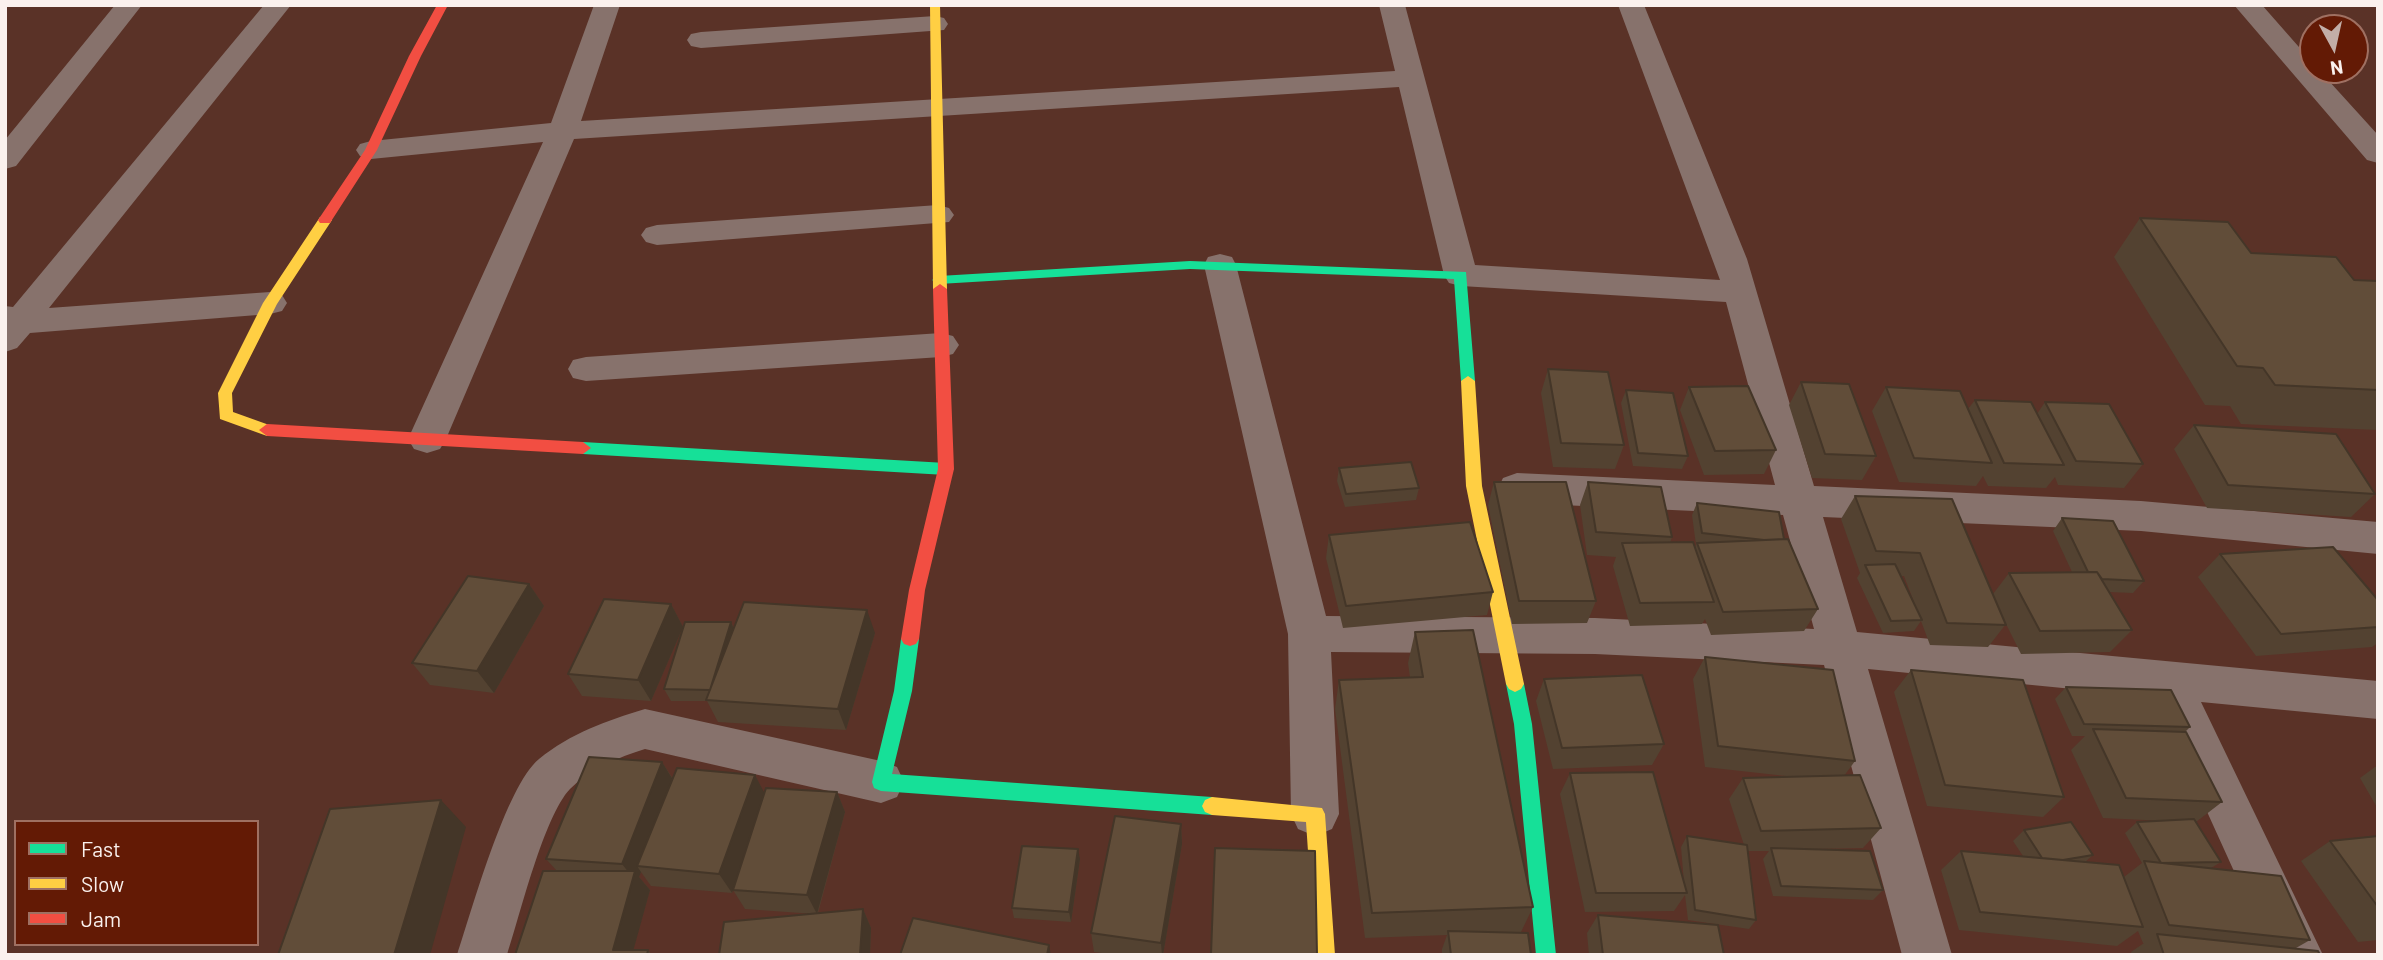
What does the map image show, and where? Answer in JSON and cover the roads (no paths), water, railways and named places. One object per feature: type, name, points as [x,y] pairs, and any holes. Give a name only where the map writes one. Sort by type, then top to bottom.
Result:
[{"type":"street","points":[[5,160],[129,5]]},
{"type":"street","points":[[11,326],[278,5]]},
{"type":"street","points":[[443,5],[415,56],[371,150],[270,303],[225,393],[225,415],[262,430],[946,469]]},
{"type":"street","points":[[428,439],[563,131],[607,5]]},
{"type":"street","points":[[1392,5],[1461,275],[1474,486],[1523,724],[1546,955]]},
{"type":"street","points":[[1631,5],[1731,259],[1927,955]]},
{"type":"street","points":[[2247,5],[2378,154]]},
{"type":"street","points":[[701,40],[935,15],[939,280],[946,469],[917,590],[903,691],[881,782]]},
{"type":"street","points":[[371,150],[563,131],[1411,78]]},
{"type":"street","points":[[657,235],[938,215]]},
{"type":"street","points":[[939,280],[1220,265],[1461,275],[1740,292]]},
{"type":"street","points":[[1220,265],[1310,634],[1315,814],[1325,955]]},
{"type":"street","points":[[11,326],[270,303]]},
{"type":"street","points":[[586,369],[941,345]]},
{"type":"street","points":[[1474,486],[2141,516],[2378,538]]},
{"type":"street","points":[[1310,634],[1503,634],[1839,648],[2378,700]]},
{"type":"street","points":[[2170,682],[2298,955]]},
{"type":"street","points":[[482,955],[528,816],[553,775],[598,744],[645,729],[881,782],[1315,814]]}]
